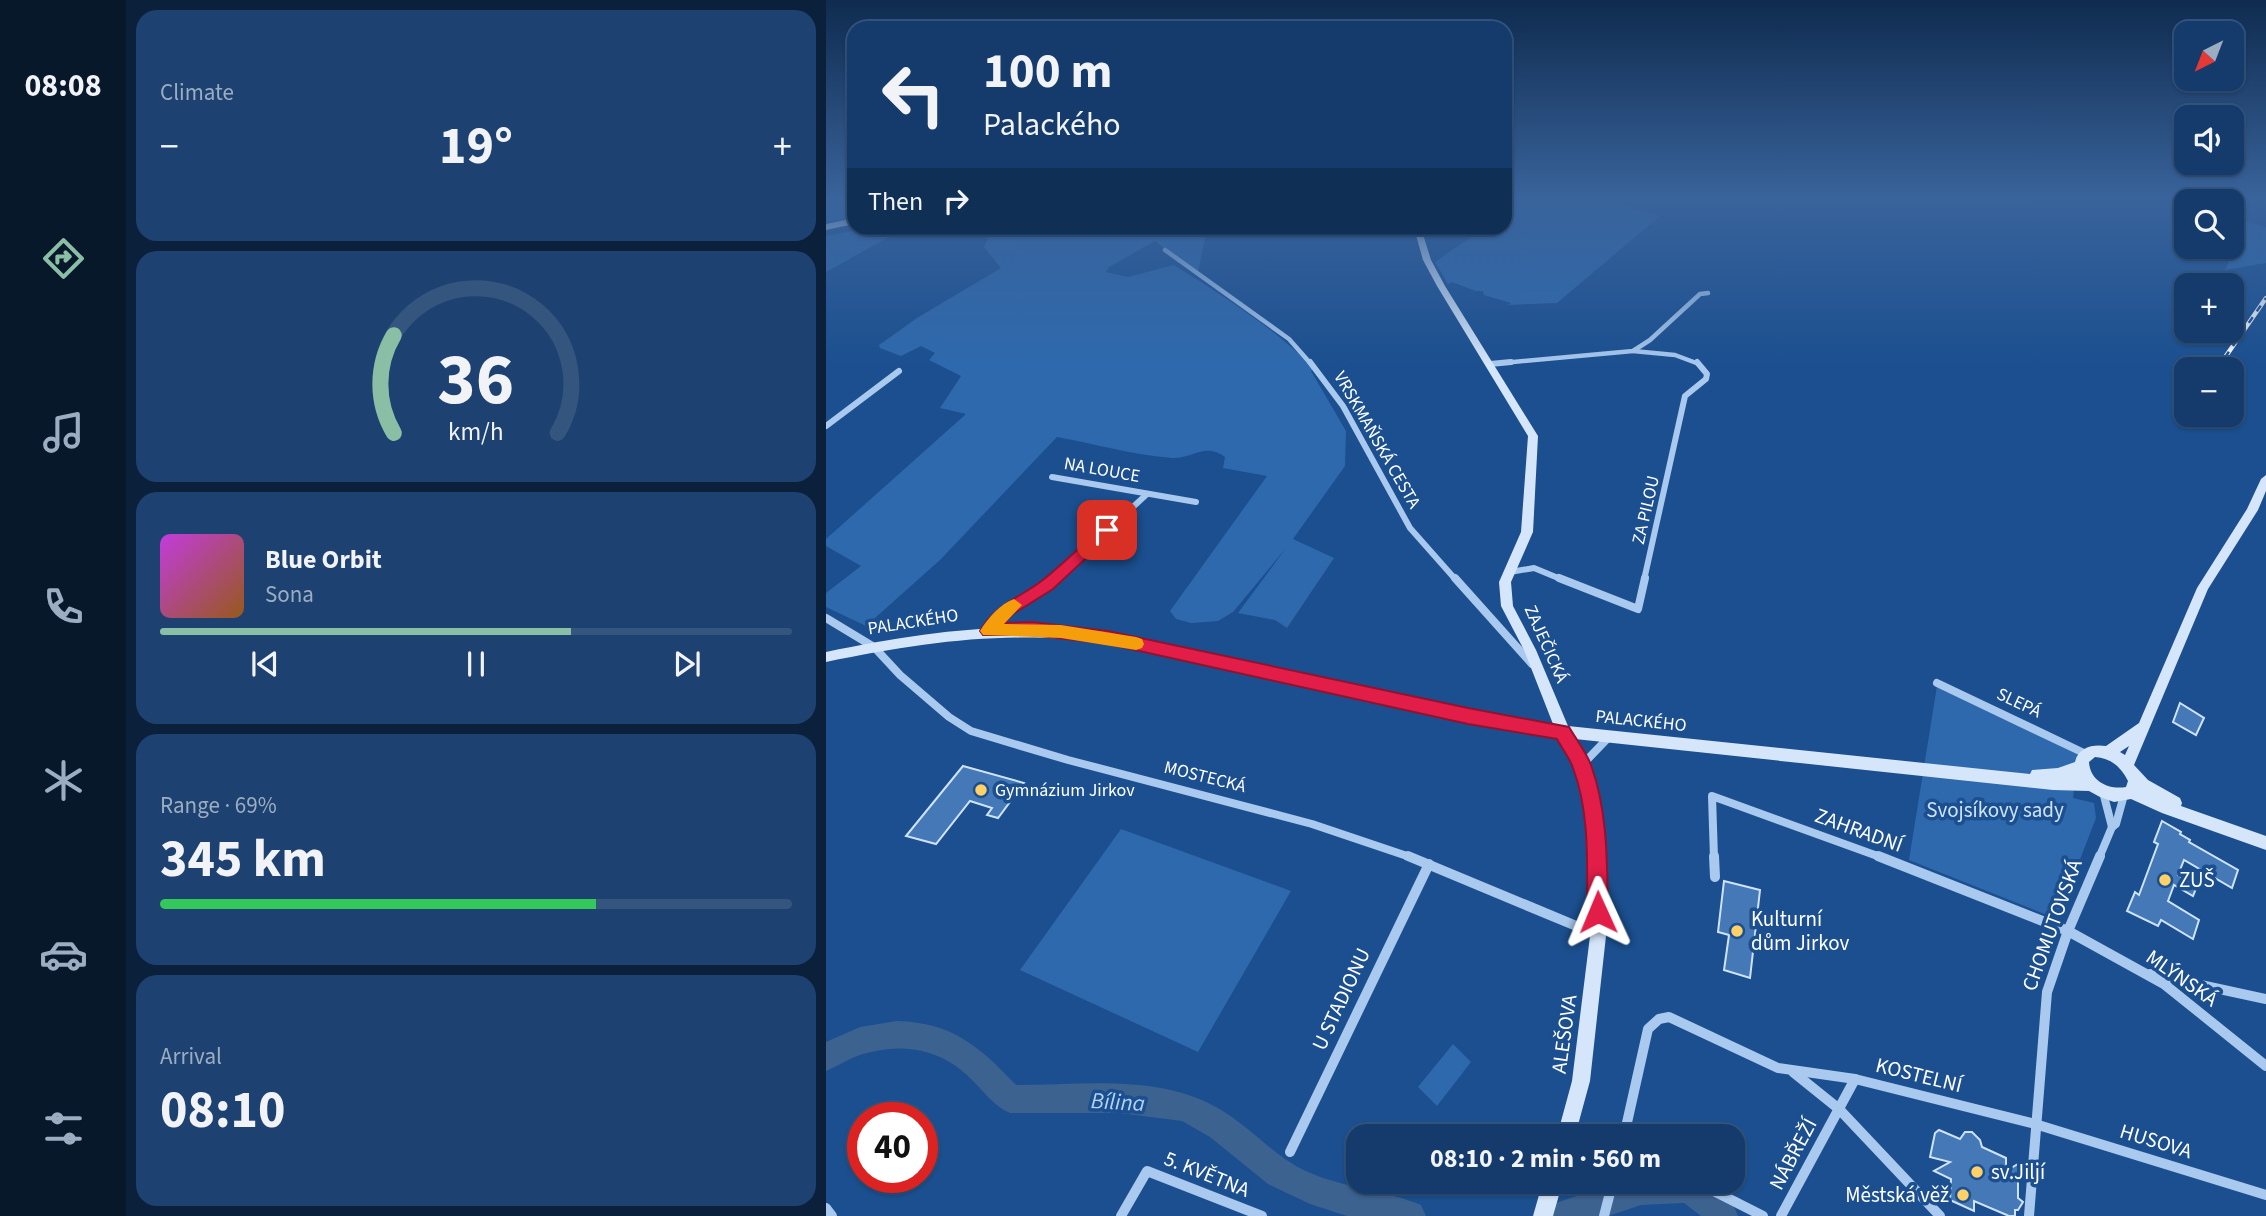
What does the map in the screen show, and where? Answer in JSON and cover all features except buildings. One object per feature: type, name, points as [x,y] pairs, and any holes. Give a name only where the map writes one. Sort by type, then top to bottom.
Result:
[{"type":"street","name":"VRSKMAŇSKÁ CESTA","points":[[1169,253],[1289,339],[1315,368],[1343,406],[1410,528],[1539,672]]},
{"type":"street","name":"ZAJEČICKÁ","points":[[1425,253],[1533,436],[1527,532],[1504,590],[1507,606],[1539,672],[1563,732],[1582,765],[1592,806],[1596,840],[1598,936]]},
{"type":"street","points":[[1490,364],[1633,351],[1650,340],[1700,294],[1708,293]]},
{"type":"street","name":"ZA PILOU","points":[[1509,572],[1534,568],[1638,609],[1685,396],[1706,379],[1707,374],[1704,365],[1694,359],[1633,351]]},
{"type":"street","points":[[826,426],[899,371]]},
{"type":"street","name":"NA LOUCE","points":[[1052,477],[1196,502]]},
{"type":"street","name":"CHOMUTOVSKÁ","points":[[2029,1216],[2047,992],[2068,932],[2112,827],[2116,824],[2146,725],[2203,588],[2252,510],[2266,479]]},
{"type":"street","name":"NA LOUCE","points":[[988,631],[1007,609],[1048,585],[1147,494]]},
{"type":"street","name":"MOSTECKÁ","points":[[826,618],[874,647],[910,684],[949,717],[971,731],[1265,809],[1365,840],[1429,864],[1598,936]]},
{"type":"street","name":"PALACKÉHO","points":[[826,657],[874,647],[988,631],[1032,629],[1108,638],[1468,716],[1563,732],[2097,788]]},
{"type":"street","name":"SLEPÁ","points":[[1937,683],[2083,760]]},
{"type":"street","points":[[2112,827],[2109,820],[2109,803],[2097,788],[2083,760],[2092,751],[2108,753],[2146,725]]},
{"type":"street","points":[[1582,765],[1609,737]]},
{"type":"street","points":[[2108,753],[2129,782],[2162,806],[2266,843]]},
{"type":"street","name":"PALACKÉHO","points":[[2001,776],[2058,774],[2083,760]]},
{"type":"street","points":[[2097,788],[2129,782]]},
{"type":"street","name":"ZAHRADNÍ","points":[[1715,877],[1712,796],[1908,867],[2068,932]]},
{"type":"street","name":"U STADIONU","points":[[1290,1152],[1429,864]]},
{"type":"street","name":"MLÝNSKÁ","points":[[2068,932],[2164,984],[2266,1066]]},
{"type":"street","name":"ALEŠOVA","points":[[1569,1124],[1581,1081],[1598,936]]},
{"type":"street","points":[[2144,972],[2266,999]]},
{"type":"street","name":"KOSTELNÍ","points":[[1627,1124],[1648,1029],[1659,1019],[1669,1017],[1779,1068],[1855,1079],[2035,1124]]},
{"type":"street","name":"KOSTELNÍ","points":[[1793,1072],[1839,1109],[1940,1216]]},
{"type":"street","name":"NÁBŘEŽÍ","points":[[1781,1216],[1855,1079]]},
{"type":"street","name":"HUSOVA","points":[[2035,1124],[2266,1195]]},
{"type":"street","name":"5. KVĚTNA","points":[[1121,1216],[1147,1171],[1262,1216]]},
{"type":"street","points":[[1604,1216],[1610,1194]]},
{"type":"street","points":[[1720,1194],[1763,1216]]},
{"type":"street","points":[[826,1208],[832,1216]]},
{"type":"green space","points":[[826,253],[861,253],[826,272]]},
{"type":"green space","points":[[989,253],[1134,253],[1109,267],[1106,272],[1128,277],[1174,265],[1265,326],[1314,368],[1311,371],[1346,431],[1345,466],[1293,539],[1334,558],[1287,628],[1275,620],[1238,613],[1286,548],[1233,612],[1218,621],[1191,623],[1176,619],[1170,611],[1267,476],[1223,468],[1225,457],[1211,451],[1179,458],[1158,457],[1057,437],[940,560],[866,626],[826,607],[826,593],[861,566],[826,546],[826,539],[966,414],[940,408],[961,376],[929,360],[935,353],[921,346],[901,356],[880,348],[879,345],[917,318],[1001,268]]},
{"type":"green space","points":[[1171,253],[1202,253],[1198,273]]},
{"type":"green space","points":[[1448,253],[1616,253],[1557,303],[1508,305],[1511,303],[1484,295],[1483,291],[1452,282],[1448,284],[1435,262]]},
{"type":"green space","points":[[2244,253],[2266,253],[2266,263],[2225,270],[2230,259],[2244,259]]},
{"type":"green space","name":"Svojsíkovy sady","points":[[1937,686],[2078,752],[2073,798],[2094,803],[2096,818],[2057,919],[1909,860]]},
{"type":"green space","points":[[1121,829],[1291,891],[1198,1052],[1020,970]]},
{"type":"green space","points":[[1453,1044],[1471,1062],[1437,1106],[1418,1087]]},
{"type":"waterway","name":"Bílina","points":[[826,1057],[842,1048],[878,1036],[897,1034],[935,1039],[968,1057],[1010,1099],[1141,1100],[1182,1107],[1208,1118],[1267,1165],[1294,1181],[1343,1199],[1410,1216]]},
{"type":"waterway","name":"Bílina","points":[[1561,1216],[1641,1190],[1689,1188],[1720,1211],[1722,1216]]},
{"type":"railway","points":[[2225,357],[2266,298]]},
{"type":"slow traffic","points":[[1014,605],[1007,609],[988,631],[1061,631],[1136,644]]},
{"type":"place","name":"Gymnázium Jirkov","points":[[981,790]]},
{"type":"place","name":"ZUŠ","points":[[2165,880]]},
{"type":"place","name":"Kulturní dům Jirkov","points":[[1737,931]]},
{"type":"place","name":"sv.Jiljí","points":[[1977,1172]]},
{"type":"place","name":"Městská věž","points":[[1963,1195]]},
{"type":"route","points":[[1107,530],[1048,585],[1007,609],[988,631],[1032,629],[1108,638],[1468,716],[1563,732],[1582,765],[1592,806],[1598,912]]}]
